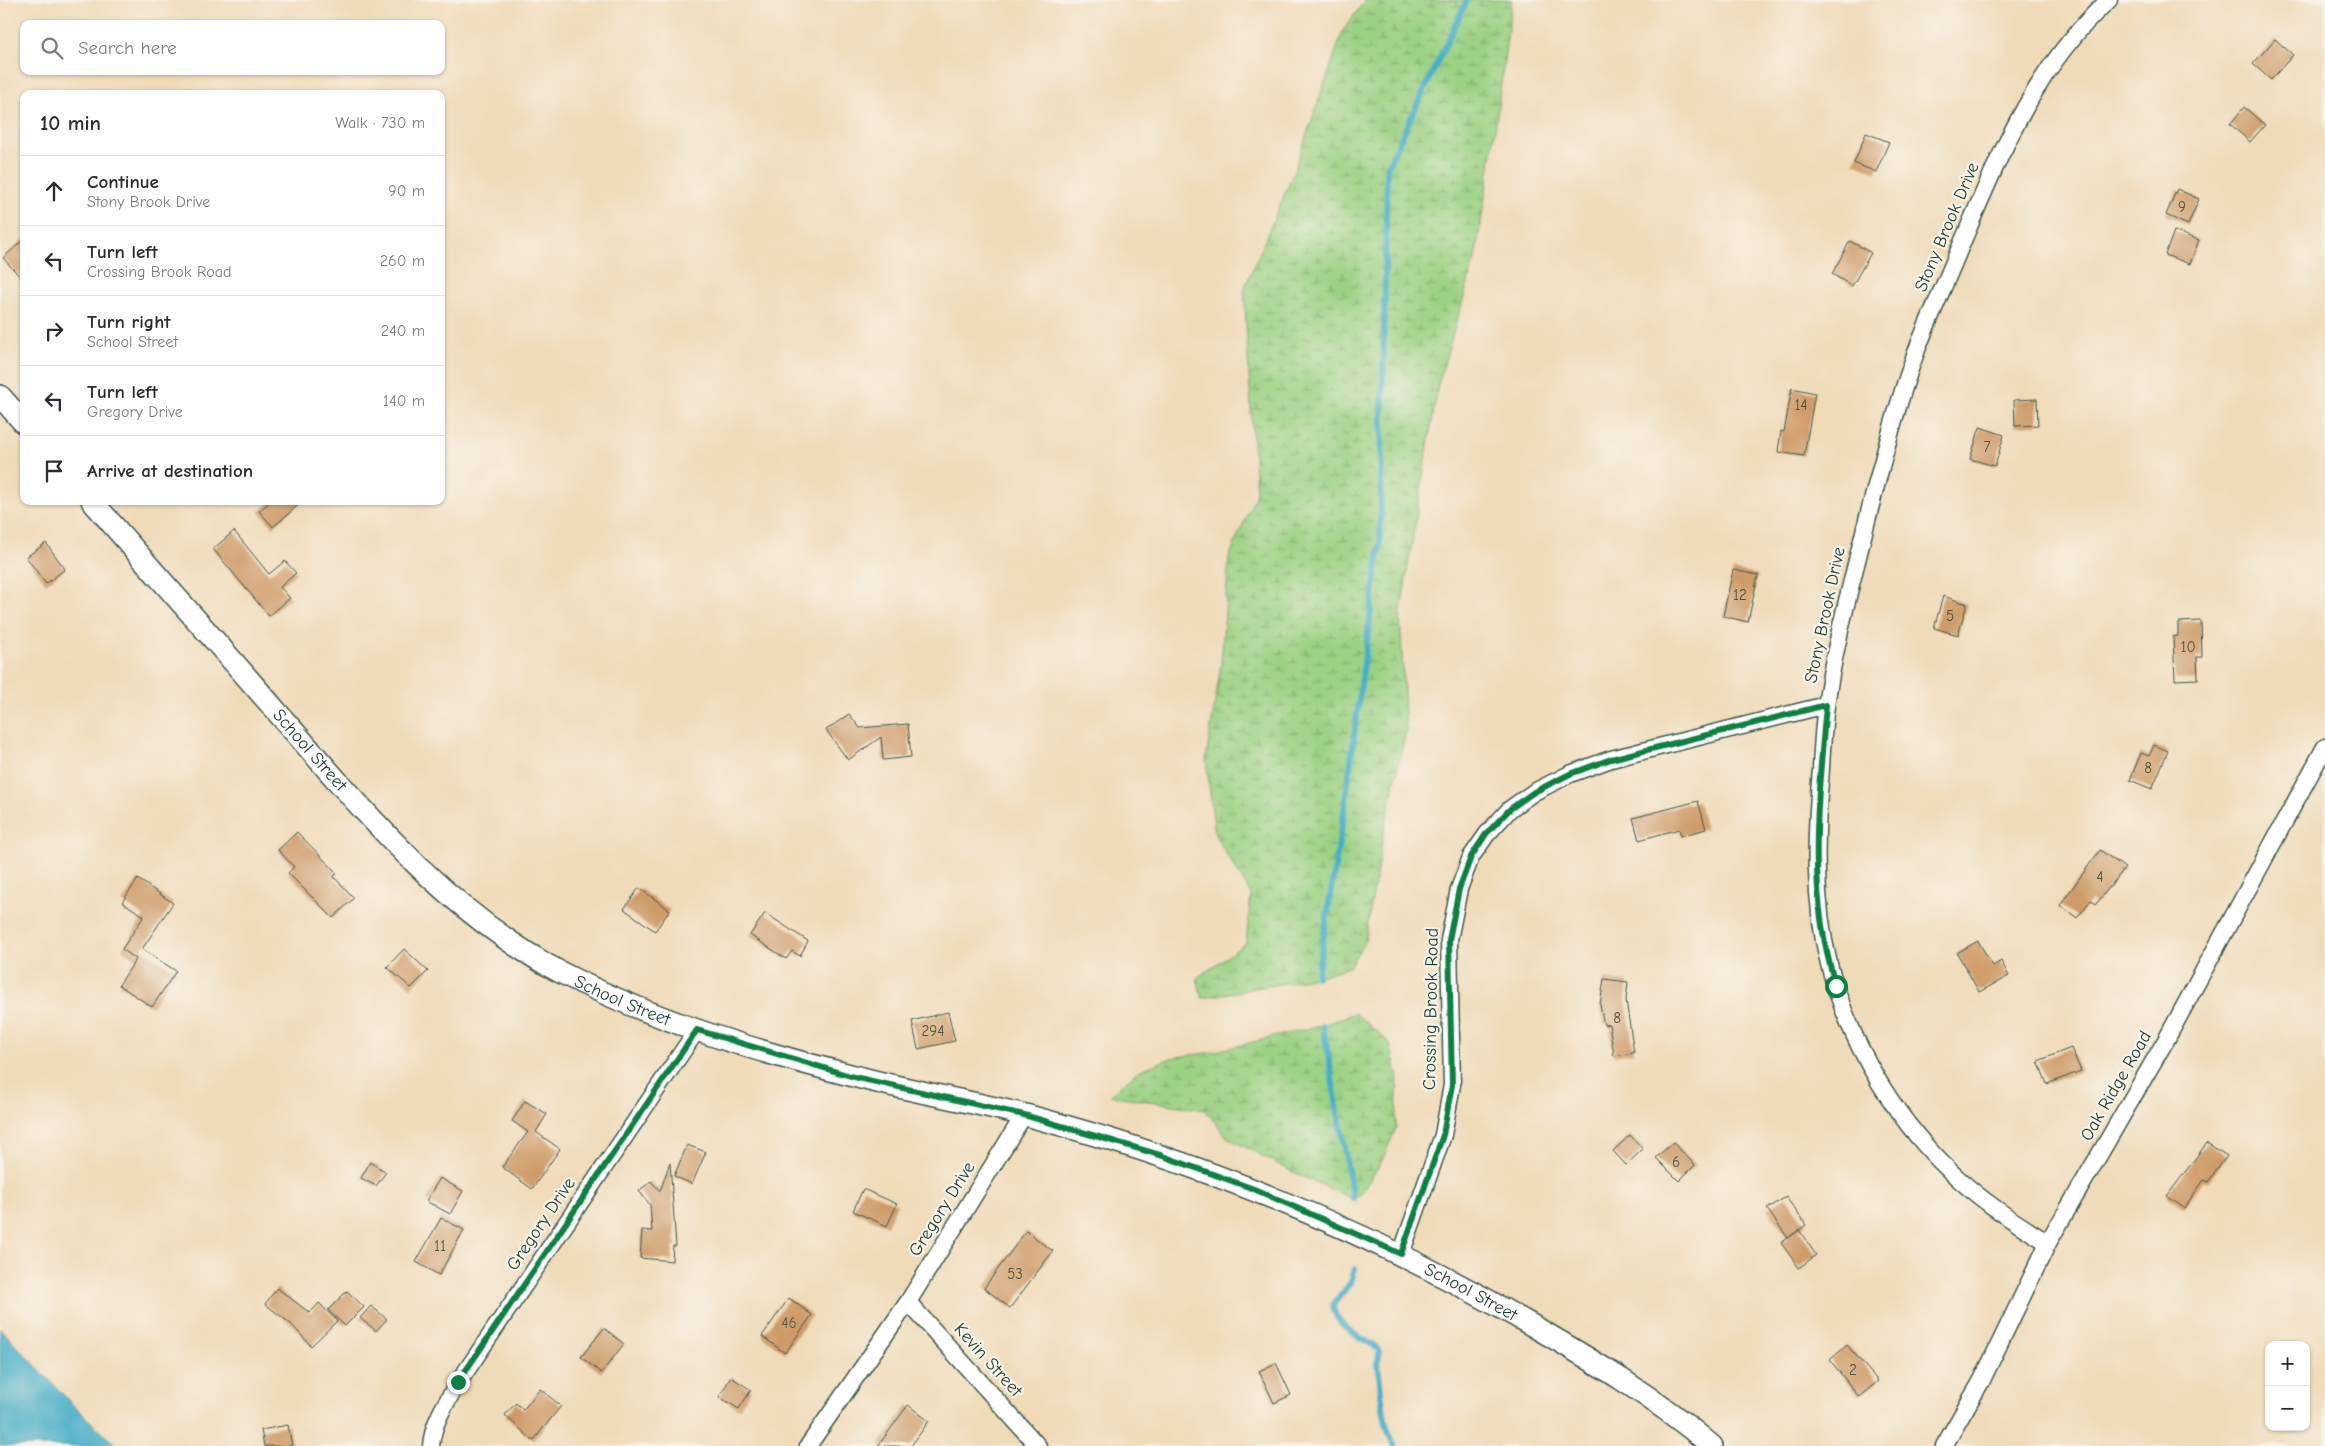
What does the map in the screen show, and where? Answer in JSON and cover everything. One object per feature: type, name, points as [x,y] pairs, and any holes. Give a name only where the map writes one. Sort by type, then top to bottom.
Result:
[{"type":"street","name":"Stony Brook Drive","points":[[2048,1244],[1998,1211],[1962,1182],[1928,1149],[1895,1107],[1868,1061],[1846,1016],[1830,968],[1820,924],[1816,880],[1817,817],[1826,705],[1851,586],[1887,441],[1918,348],[1994,166],[2032,94],[2064,46],[2089,18],[2109,0]]},
{"type":"street","points":[[0,396],[20,418]]},
{"type":"street","name":"School Street","points":[[96,505],[383,832],[443,890],[493,931],[556,970],[630,1006],[697,1030],[854,1077],[1024,1115],[1160,1155],[1254,1189],[1401,1254],[1456,1282],[1574,1350],[1644,1394],[1712,1446]]},
{"type":"street","name":"Crossing Brook Road","points":[[1401,1254],[1443,1135],[1452,1085],[1449,940],[1459,889],[1471,857],[1486,834],[1510,809],[1570,774],[1611,759],[1826,705]]},
{"type":"street","name":"Oak Ridge Road","points":[[1944,1446],[1982,1380],[2048,1244],[2166,1040],[2325,746]]},
{"type":"street","name":"Gregory Drive","points":[[431,1446],[432,1435],[440,1413],[458,1382],[697,1030]]},
{"type":"street","name":"Gregory Drive","points":[[808,1446],[908,1302],[1024,1115]]},
{"type":"street","name":"Kevin Street","points":[[908,1302],[1038,1446]]},
{"type":"green space","points":[[1365,0],[1512,0],[1492,153],[1475,259],[1438,385],[1400,616],[1406,730],[1383,835],[1365,941],[1349,967],[1317,977],[1202,998],[1197,978],[1246,943],[1251,894],[1215,835],[1206,759],[1221,664],[1229,557],[1256,494],[1244,289],[1293,174],[1343,31]]},
{"type":"green space","points":[[1355,1013],[1390,1043],[1398,1078],[1396,1128],[1382,1161],[1360,1195],[1353,1199],[1295,1173],[1228,1138],[1205,1110],[1110,1095],[1138,1071],[1171,1058],[1212,1052],[1323,1025]]},
{"type":"water","points":[[0,1328],[75,1407],[117,1446],[0,1446]]},
{"type":"building","points":[[2275,39],[2293,55],[2271,80],[2253,64]]},
{"type":"building","points":[[2244,107],[2265,125],[2250,142],[2230,124]]},
{"type":"building","points":[[1866,133],[1889,142],[1876,172],[1854,163]]},
{"type":"building","points":[[2177,189],[2199,199],[2188,225],[2166,215]]},
{"type":"building","points":[[2174,231],[2199,240],[2190,264],[2165,255]]},
{"type":"building","points":[[1850,241],[1871,253],[1852,286],[1832,274]]},
{"type":"building","points":[[20,243],[20,277],[3,258]]},
{"type":"building","points":[[1792,388],[1815,393],[1804,456],[1778,452],[1781,431],[1784,432]]},
{"type":"building","points":[[2037,399],[2038,425],[2015,426],[2014,400]]},
{"type":"building","points":[[1980,427],[2004,435],[1995,466],[1970,459]]},
{"type":"building","points":[[266,505],[298,505],[273,527],[259,511]]},
{"type":"building","points":[[234,531],[269,574],[285,561],[296,573],[280,587],[290,598],[269,616],[213,549]]},
{"type":"building","points":[[46,543],[65,569],[46,584],[26,557]]},
{"type":"building","points":[[1733,570],[1758,575],[1748,622],[1723,616]]},
{"type":"building","points":[[1943,596],[1967,604],[1958,635],[1934,628]]},
{"type":"building","points":[[2201,621],[2202,657],[2197,657],[2198,679],[2175,680],[2173,637],[2178,636],[2178,622]]},
{"type":"building","points":[[849,714],[860,728],[908,724],[911,757],[883,760],[881,737],[848,760],[826,730]]},
{"type":"building","points":[[2154,745],[2168,751],[2152,789],[2130,780],[2141,753],[2149,756]]},
{"type":"building","points":[[1698,801],[1706,829],[1681,836],[1679,829],[1639,840],[1633,818]]},
{"type":"building","points":[[297,832],[337,873],[334,877],[354,898],[333,918],[288,873],[294,867],[278,850]]},
{"type":"building","points":[[2100,850],[2125,868],[2096,904],[2091,900],[2077,918],[2060,905]]},
{"type":"building","points":[[138,879],[173,903],[142,949],[176,971],[152,1007],[119,985],[136,959],[122,949],[144,916],[122,902]]},
{"type":"building","points":[[639,888],[670,910],[655,931],[624,909]]},
{"type":"building","points":[[765,913],[808,941],[800,956],[792,951],[786,959],[750,935]]},
{"type":"building","points":[[1978,941],[1993,966],[2001,961],[2009,976],[1979,992],[1957,953]]},
{"type":"building","points":[[404,949],[428,971],[411,988],[387,967]]},
{"type":"building","points":[[1604,979],[1628,982],[1626,1000],[1634,1053],[1614,1056],[1609,1024],[1604,1025],[1600,1005]]},
{"type":"building","points":[[948,1012],[955,1041],[918,1049],[912,1021]]},
{"type":"building","points":[[2071,1048],[2081,1071],[2047,1084],[2038,1061]]},
{"type":"building","points":[[525,1101],[547,1114],[536,1132],[560,1149],[532,1189],[502,1167],[528,1132],[512,1121]]},
{"type":"building","points":[[1630,1135],[1643,1149],[1626,1165],[1613,1151]]},
{"type":"building","points":[[1673,1142],[1695,1165],[1679,1181],[1656,1158]]},
{"type":"building","points":[[2207,1143],[2227,1156],[2208,1182],[2204,1180],[2184,1208],[2167,1196]]},
{"type":"building","points":[[687,1145],[706,1152],[692,1184],[674,1176]]},
{"type":"building","points":[[370,1162],[386,1172],[376,1186],[361,1178]]},
{"type":"building","points":[[670,1163],[676,1246],[673,1246],[672,1261],[640,1258],[642,1230],[652,1231],[650,1205],[639,1191],[651,1181],[660,1191]]},
{"type":"building","points":[[440,1178],[463,1191],[450,1214],[426,1201]]},
{"type":"building","points":[[863,1189],[897,1204],[887,1226],[853,1211]]},
{"type":"building","points":[[1786,1197],[1806,1225],[1788,1238],[1767,1209]]},
{"type":"building","points":[[441,1218],[464,1230],[439,1275],[416,1262]]},
{"type":"building","points":[[1799,1230],[1816,1255],[1799,1268],[1781,1243]]},
{"type":"building","points":[[1026,1231],[1053,1251],[1010,1308],[984,1288]]},
{"type":"building","points":[[277,1288],[310,1313],[319,1303],[337,1321],[311,1346],[291,1324],[265,1304]]},
{"type":"building","points":[[347,1291],[364,1307],[345,1326],[328,1310]]},
{"type":"building","points":[[789,1298],[812,1315],[785,1353],[762,1336]]},
{"type":"building","points":[[371,1306],[387,1319],[376,1331],[360,1318]]},
{"type":"building","points":[[604,1328],[624,1344],[601,1373],[581,1357]]},
{"type":"building","points":[[1847,1345],[1878,1381],[1859,1397],[1830,1360]]},
{"type":"building","points":[[1276,1363],[1291,1395],[1274,1403],[1259,1371]]},
{"type":"building","points":[[731,1377],[751,1390],[739,1409],[719,1397]]},
{"type":"building","points":[[540,1389],[561,1406],[533,1441],[505,1415],[516,1403],[523,1410]]},
{"type":"building","points":[[908,1405],[929,1421],[911,1446],[878,1446]]},
{"type":"building","points":[[288,1425],[292,1446],[264,1446],[261,1430]]},
{"type":"waterway","points":[[1317,977],[1344,812],[1380,543],[1387,168],[1467,0]]},
{"type":"waterway","points":[[1323,1025],[1353,1199]]},
{"type":"waterway","points":[[1355,1269],[1351,1282],[1333,1305],[1341,1323],[1348,1330],[1377,1348],[1379,1352],[1378,1363],[1383,1406],[1387,1428],[1395,1446]]},
{"type":"route","points":[[458,1382],[697,1030],[854,1077],[1024,1115],[1160,1155],[1254,1189],[1401,1254],[1443,1135],[1452,1085],[1449,940],[1459,889],[1471,857],[1486,834],[1510,809],[1534,792],[1570,774],[1611,759],[1826,705],[1817,817],[1816,880],[1820,924],[1836,986]]}]
